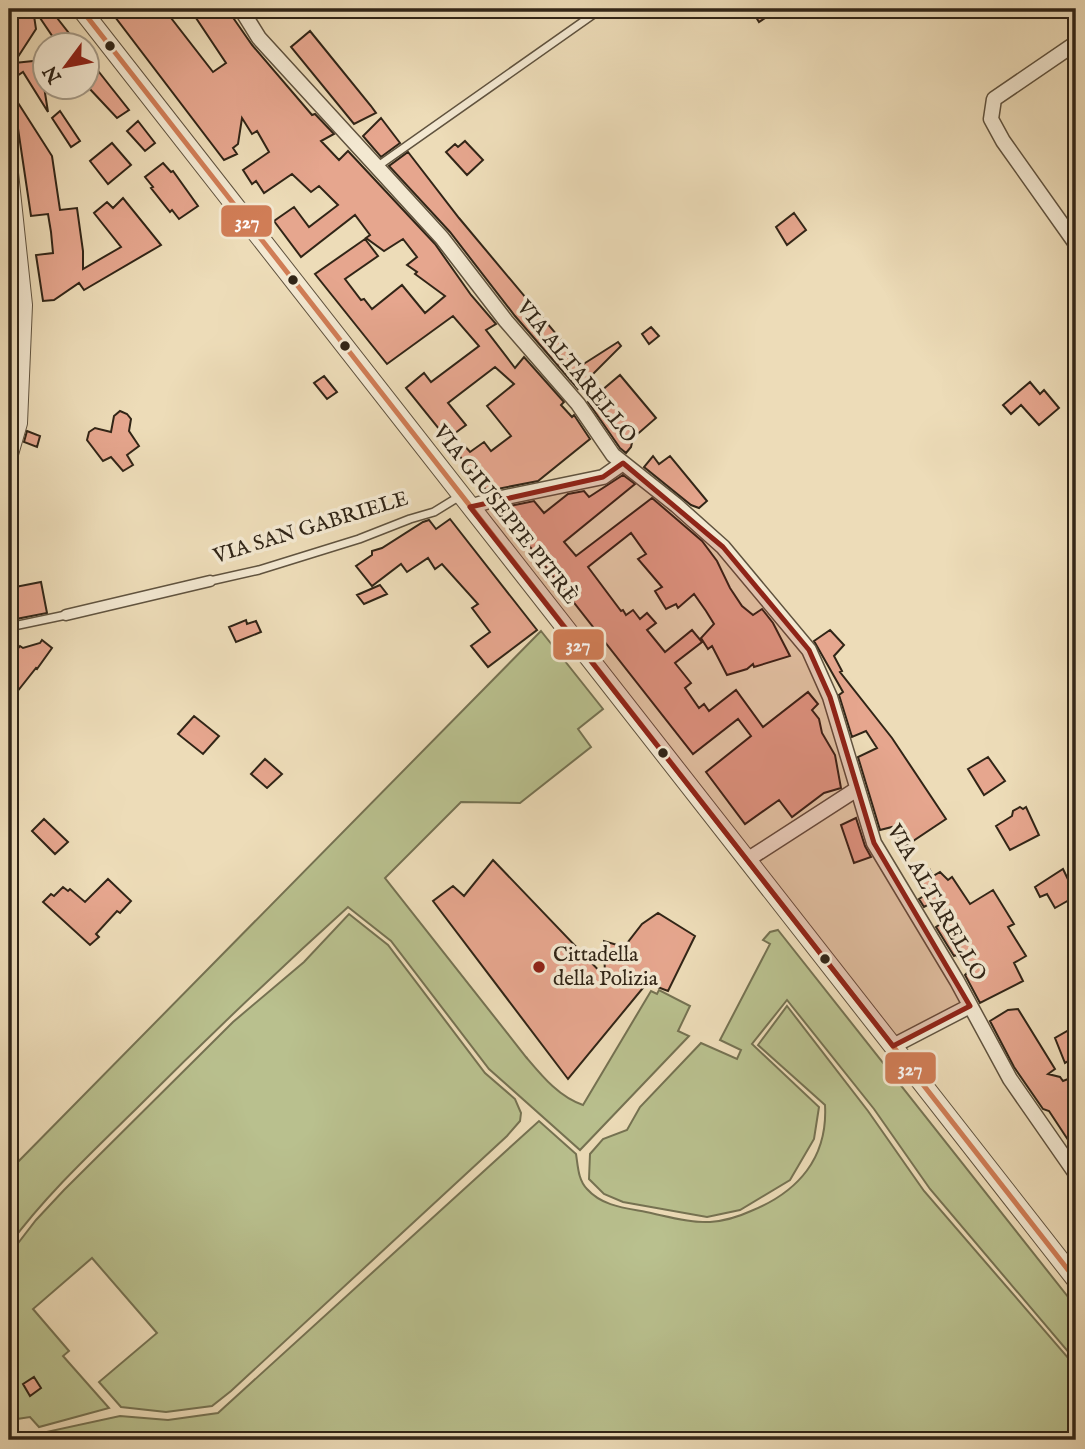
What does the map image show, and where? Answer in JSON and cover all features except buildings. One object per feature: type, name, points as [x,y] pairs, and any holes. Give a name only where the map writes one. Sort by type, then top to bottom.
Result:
[{"type":"street","name":"VIA GIUSEPPE PITRÈ","points":[[81,9],[1076,1280]]},
{"type":"street","name":"VIA ALTARELLO","points":[[241,9],[259,38],[442,238],[506,321],[578,404],[613,455],[723,547],[809,650],[830,697],[874,843],[1010,1079],[1076,1174]]},
{"type":"street","points":[[1076,43],[994,99],[991,119],[1009,150],[1076,244]]},
{"type":"street","points":[[9,173],[23,305],[18,423],[9,454]]},
{"type":"street","name":"VIA SAN GABRIELE","points":[[466,501],[492,500],[603,477],[624,463]]},
{"type":"street","points":[[66,615],[210,581]]},
{"type":"street","points":[[747,860],[857,789]]},
{"type":"street","points":[[893,1046],[970,1006]]},
{"type":"lane","points":[[378,166],[601,9]]},
{"type":"lane","name":"VIA SAN GABRIELE","points":[[210,581],[259,570],[359,539],[466,501]]},
{"type":"lane","points":[[9,627],[66,615]]},
{"type":"highlighted area","points":[[623,463],[723,547],[809,650],[830,697],[874,843],[970,1006],[893,1046],[470,507],[603,477]]},
{"type":"green space","points":[[541,631],[603,709],[578,729],[591,747],[520,803],[461,802],[385,878],[532,1064],[566,1097],[583,1105],[651,991],[657,994],[659,990],[690,1006],[678,1031],[689,1036],[580,1150],[489,1069],[391,941],[348,907],[86,1158],[38,1209],[9,1245],[9,1171]]},
{"type":"green space","points":[[349,914],[388,945],[485,1073],[515,1099],[521,1113],[520,1121],[507,1136],[212,1406],[166,1412],[121,1407],[99,1382],[157,1333],[92,1258],[33,1309],[69,1351],[63,1356],[109,1408],[39,1427],[30,1417],[17,1419],[9,1425],[9,1414],[13,1411],[9,1406],[9,1255],[64,1190],[233,1022],[304,962]]},
{"type":"green space","points":[[778,930],[1076,1307],[1076,1361],[930,1189],[874,1109],[787,1000],[752,1044],[819,1107],[814,1139],[790,1180],[740,1210],[707,1217],[623,1202],[604,1194],[589,1179],[590,1154],[603,1139],[627,1130],[640,1107],[701,1043],[737,1059],[741,1050],[720,1040],[770,944],[763,940],[770,932]]},
{"type":"green space","points":[[787,1006],[868,1111],[924,1191],[1076,1367],[1076,1440],[53,1440],[46,1432],[120,1416],[168,1420],[218,1413],[539,1121],[576,1154],[584,1185],[593,1195],[607,1203],[702,1222],[731,1218],[768,1203],[783,1194],[807,1171],[815,1157],[825,1124],[825,1105],[758,1045]]},
{"type":"transit line","name":"327","points":[[81,9],[1076,1280]]},
{"type":"place","name":"Cittadella della Polizia","points":[[539,967]]}]
